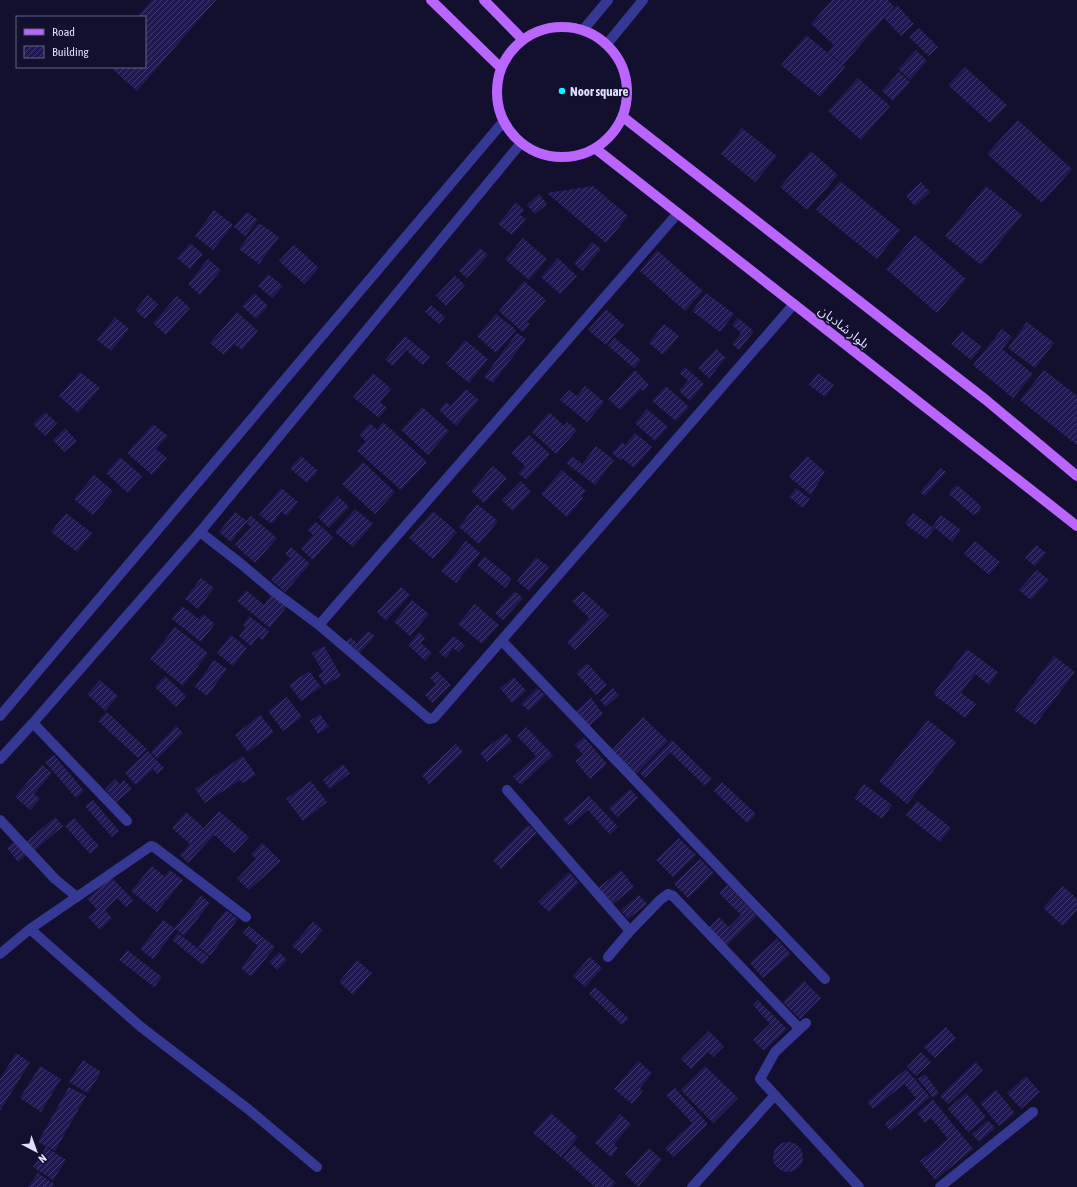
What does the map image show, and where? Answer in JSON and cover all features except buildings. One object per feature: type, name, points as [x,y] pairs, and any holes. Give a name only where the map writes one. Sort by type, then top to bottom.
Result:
[{"type":"main road","points":[[431,0],[501,68]]},
{"type":"main road","points":[[484,0],[523,40]]},
{"type":"main road","points":[[568,27],[583,30],[596,36],[607,44],[619,60],[626,78],[628,98],[623,117],[612,135],[596,148],[570,158],[544,156],[520,143],[503,122],[497,95],[501,68],[510,52],[523,40],[537,32],[552,28],[568,27]]},
{"type":"main road","points":[[623,117],[986,400],[1077,476]]},
{"type":"main road","name":"بلوار شادیان","points":[[596,148],[1077,526]]},
{"type":"street","points":[[583,30],[608,0]]},
{"type":"street","points":[[607,44],[643,0]]},
{"type":"street","points":[[0,716],[503,122]]},
{"type":"street","points":[[0,759],[200,532],[520,143]]},
{"type":"street","points":[[319,625],[678,213]]},
{"type":"street","points":[[200,532],[272,590],[319,625],[429,719],[434,718],[794,304]]},
{"type":"street","points":[[502,641],[825,979]]},
{"type":"street","points":[[33,723],[127,821]]},
{"type":"street","points":[[507,790],[630,931]]},
{"type":"street","points":[[0,820],[55,879],[77,898]]},
{"type":"street","points":[[0,954],[30,930],[151,846],[246,917]]},
{"type":"street","points":[[608,957],[630,931],[660,900],[668,894],[673,896],[802,1026],[775,1052],[760,1078],[859,1187]]},
{"type":"street","points":[[30,930],[141,1027],[248,1109],[317,1167]]},
{"type":"street","points":[[692,1187],[775,1095]]},
{"type":"street","points":[[940,1187],[1033,1112]]},
{"type":"place","name":"Noor square","points":[[562,91]]}]
